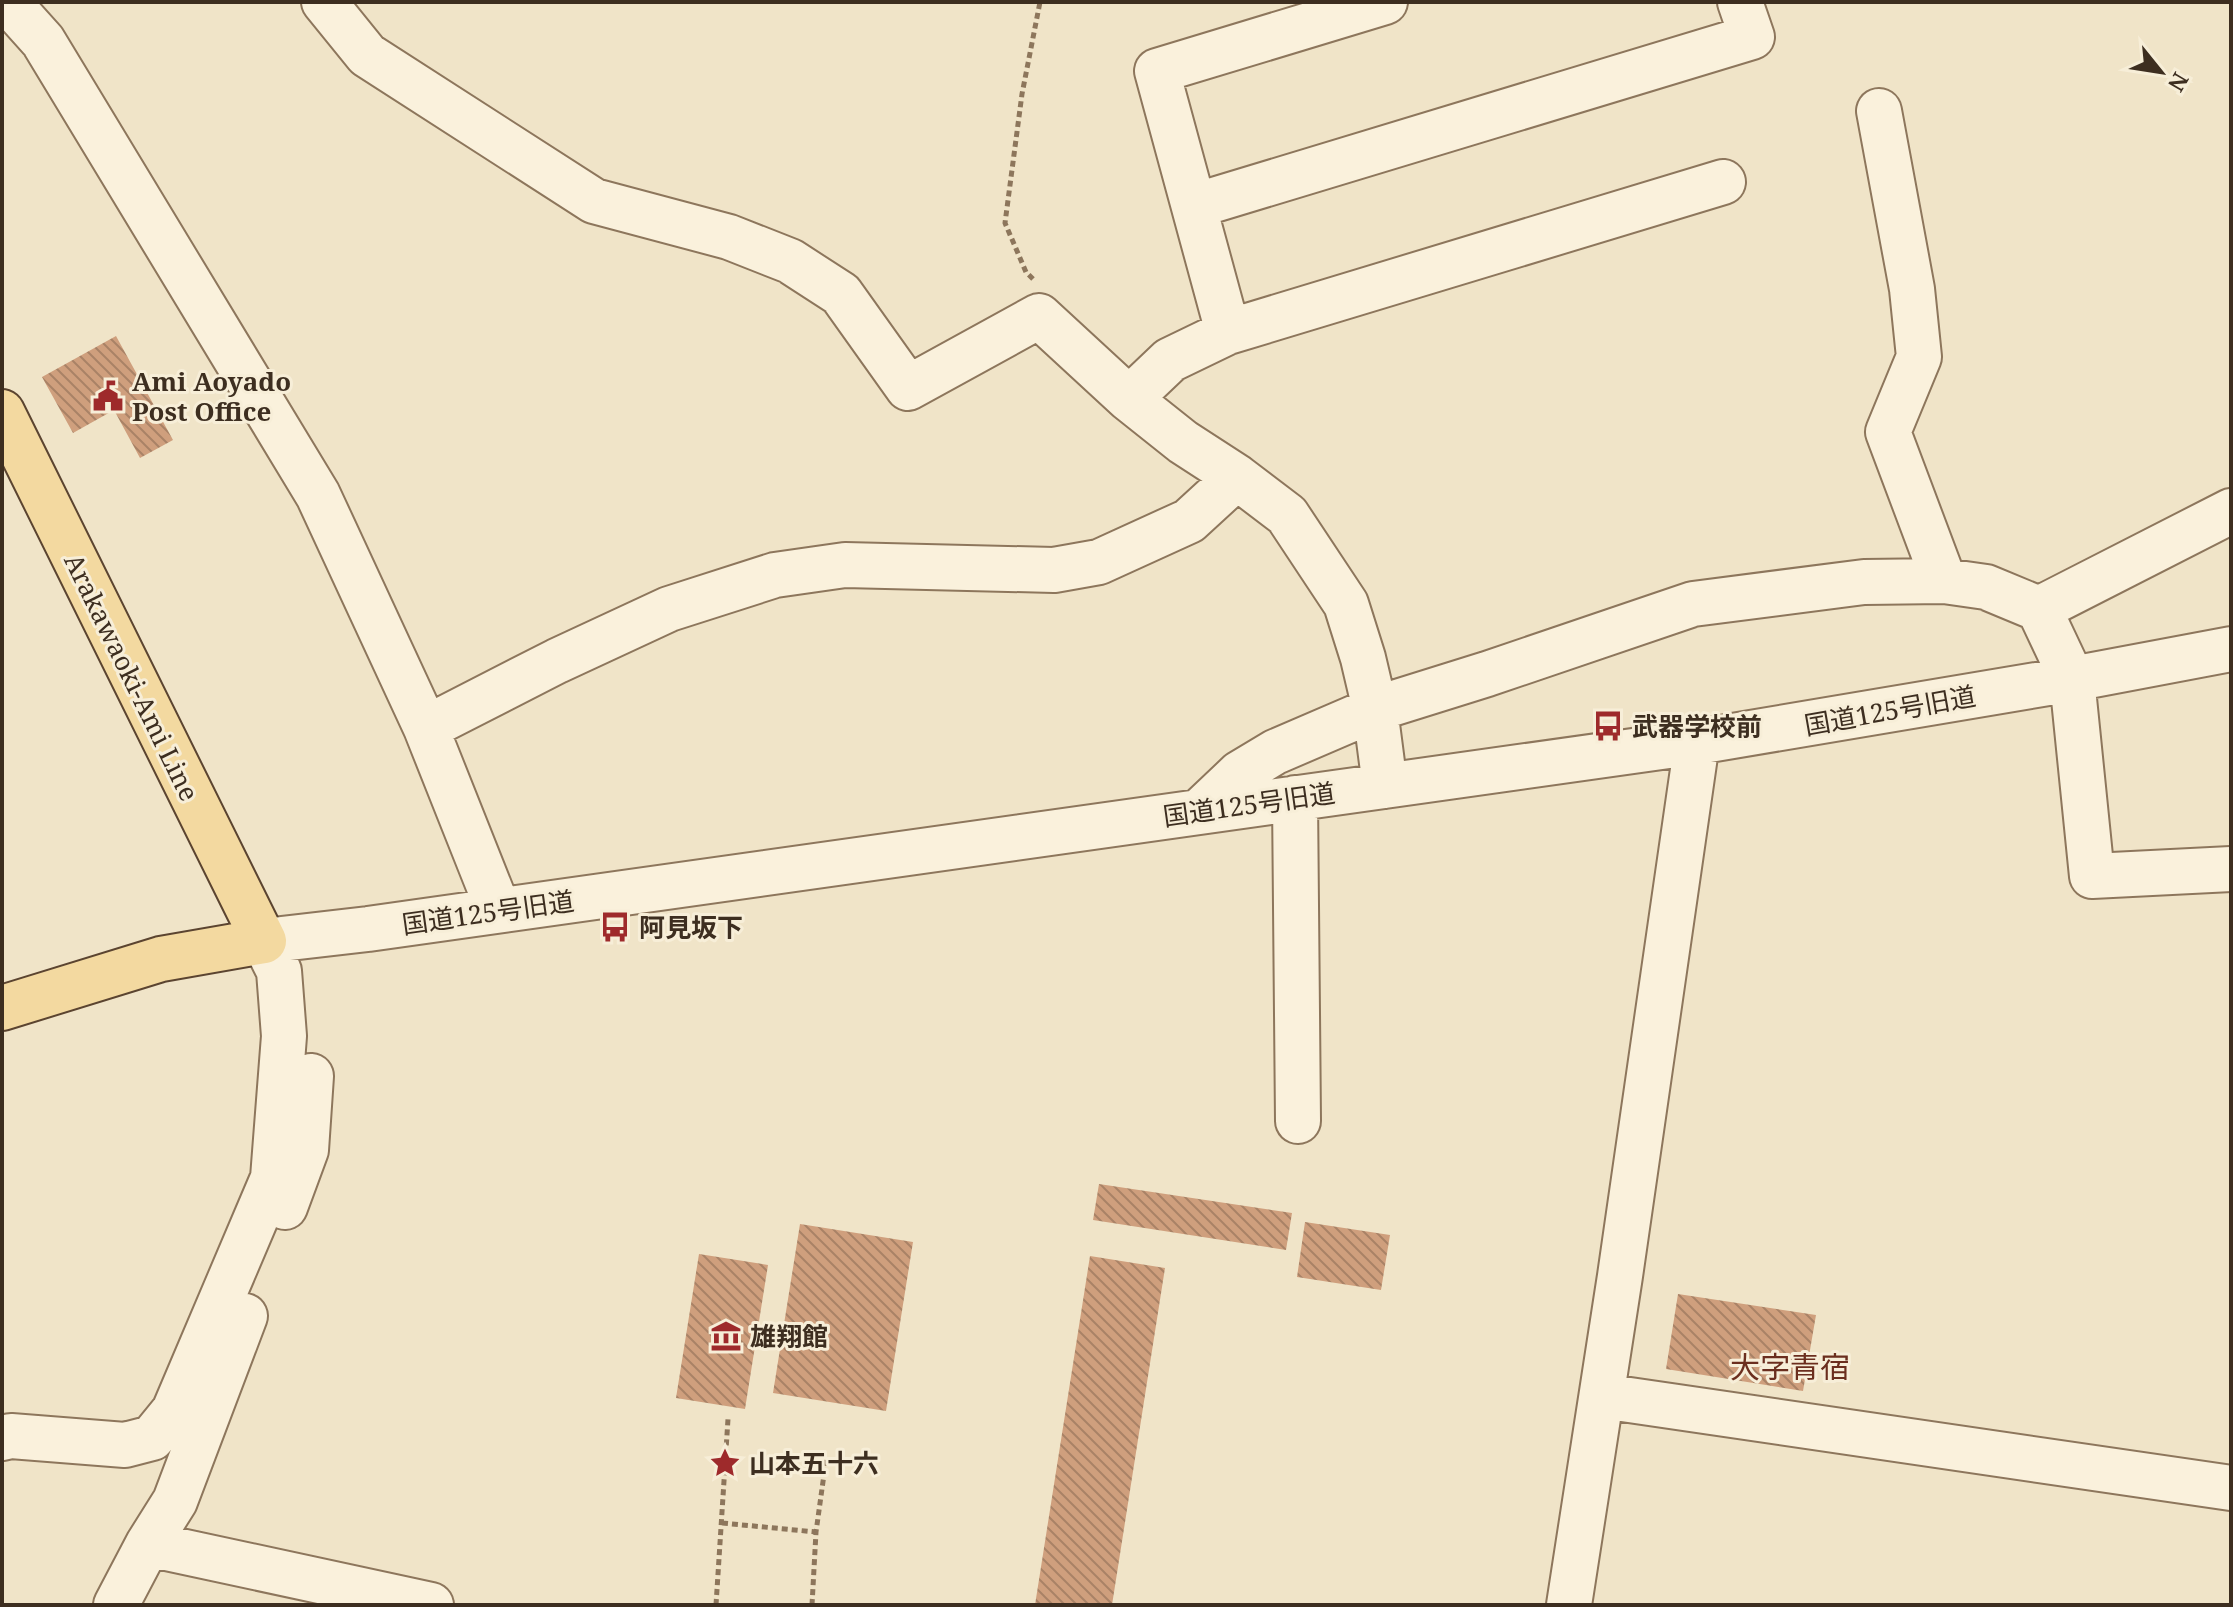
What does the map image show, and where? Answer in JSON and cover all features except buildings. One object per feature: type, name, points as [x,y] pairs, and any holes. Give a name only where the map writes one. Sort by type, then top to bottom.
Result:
[{"type":"main road","name":"Arakawaoki-Ami Line","points":[[2,412],[264,941]]},
{"type":"main road","points":[[2,1008],[161,959],[264,941]]},
{"type":"street","points":[[8,2],[43,41],[318,495],[426,728],[498,909]]},
{"type":"street","points":[[324,2],[367,55],[594,201],[729,237],[790,261],[841,294],[908,388],[1039,316],[1129,399],[1183,442],[1287,515],[1346,604],[1375,709],[1385,786]]},
{"type":"street","points":[[1228,332],[1157,71],[1385,2]]},
{"type":"street","points":[[1194,206],[1752,37],[1740,2]]},
{"type":"street","points":[[1879,111],[1912,289],[1919,357],[1888,432],[1944,581]]},
{"type":"street","points":[[1129,399],[1170,360],[1228,332],[1723,182]]},
{"type":"street","points":[[426,728],[557,661],[669,609],[775,575],[845,565],[1054,570],[1099,562],[1189,521],[1237,477]]},
{"type":"street","points":[[2039,609],[2231,511]]},
{"type":"street","points":[[1200,811],[1240,773],[1275,752],[1375,709],[1693,604],[1864,582],[1944,581],[1986,587],[2039,609],[2072,679],[2092,876],[2231,869]]},
{"type":"street","name":"国道125号旧道","points":[[264,941],[368,929],[1697,742],[2231,649]]},
{"type":"street","points":[[1569,1605],[1697,742]]},
{"type":"street","points":[[1295,798],[1298,1121]]},
{"type":"street","points":[[5,1444],[125,1445],[152,1438],[174,1411],[273,1178],[284,1036],[279,971],[264,941]]},
{"type":"street","points":[[116,1605],[175,1501],[306,1150],[311,1068],[284,1036]]},
{"type":"street","points":[[1602,1396],[2231,1488]]},
{"type":"street","points":[[148,1544],[431,1605]]},
{"type":"path","points":[[1039,316],[1053,298],[1026,272],[1005,223],[1022,94],[1040,2]]},
{"type":"path","points":[[716,1605],[728,1419]]},
{"type":"path","points":[[812,1605],[816,1532],[826,1460]]},
{"type":"path","points":[[722,1523],[816,1532]]},
{"type":"place","name":"Ami Aoyado Post Office","points":[[108,396]]},
{"type":"place","name":"武器学校前","points":[[1608,726]]},
{"type":"place","name":"阿見坂下","points":[[615,927]]},
{"type":"place","name":"雄翔館","points":[[726,1336]]},
{"type":"place","name":"山本五十六","points":[[725,1463]]},
{"type":"district","name":"大字青宿","points":[[1790,1366]]}]
